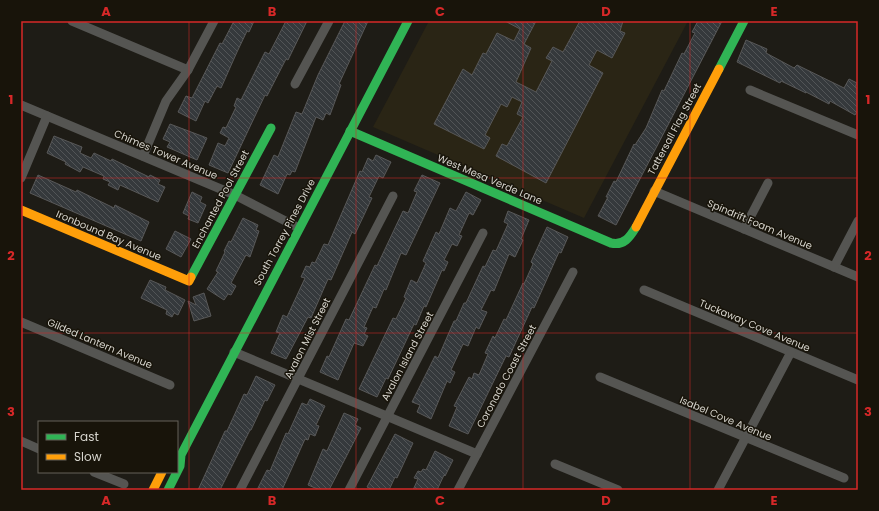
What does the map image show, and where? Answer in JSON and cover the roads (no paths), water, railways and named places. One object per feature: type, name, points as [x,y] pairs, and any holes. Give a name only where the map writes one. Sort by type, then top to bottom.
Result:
[{"type":"street","points":[[72,21],[188,70]]},
{"type":"street","points":[[143,156],[166,101],[188,70],[214,21]]},
{"type":"street","points":[[295,84],[329,21]]},
{"type":"street","name":"South Torrey Pines Drive","points":[[178,470],[180,466],[179,456],[408,21]]},
{"type":"street","name":"Tattersall Flag Street","points":[[622,244],[628,241],[744,21]]},
{"type":"street","points":[[750,90],[858,135]]},
{"type":"street","name":"Chimes Tower Avenue","points":[[21,105],[235,195],[299,228]]},
{"type":"street","points":[[21,178],[47,116]]},
{"type":"street","name":"Enchanted Pool Street","points":[[189,281],[271,128]]},
{"type":"street","name":"West Mesa Verde Lane","points":[[350,131],[616,245],[622,244]]},
{"type":"street","points":[[744,229],[768,183]]},
{"type":"street","name":"Spindrift Foam Avenue","points":[[654,191],[858,277]]},
{"type":"street","name":"Avalon Mist Street","points":[[240,490],[393,196]]},
{"type":"street","name":"Ironbound Bay Avenue","points":[[21,210],[189,281]]},
{"type":"street","points":[[834,267],[858,221]]},
{"type":"street","name":"Avalon Island Street","points":[[349,490],[483,233]]},
{"type":"street","name":"Coronado Coast Street","points":[[458,490],[573,272]]},
{"type":"street","name":"Tuckaway Cove Avenue","points":[[644,290],[858,380]]},
{"type":"street","name":"Gilded Lantern Avenue","points":[[21,322],[170,385]]},
{"type":"street","points":[[234,352],[477,454]]},
{"type":"street","points":[[718,490],[791,352]]},
{"type":"street","name":"Isabel Cove Avenue","points":[[600,377],[844,478]]},
{"type":"street","points":[[21,442],[38,449]]},
{"type":"street","points":[[555,464],[618,490]]},
{"type":"street","points":[[96,473],[124,484]]},
{"type":"street","points":[[153,490],[162,473]]},
{"type":"street","name":"South Torrey Pines Drive","points":[[168,490],[176,473]]}]
